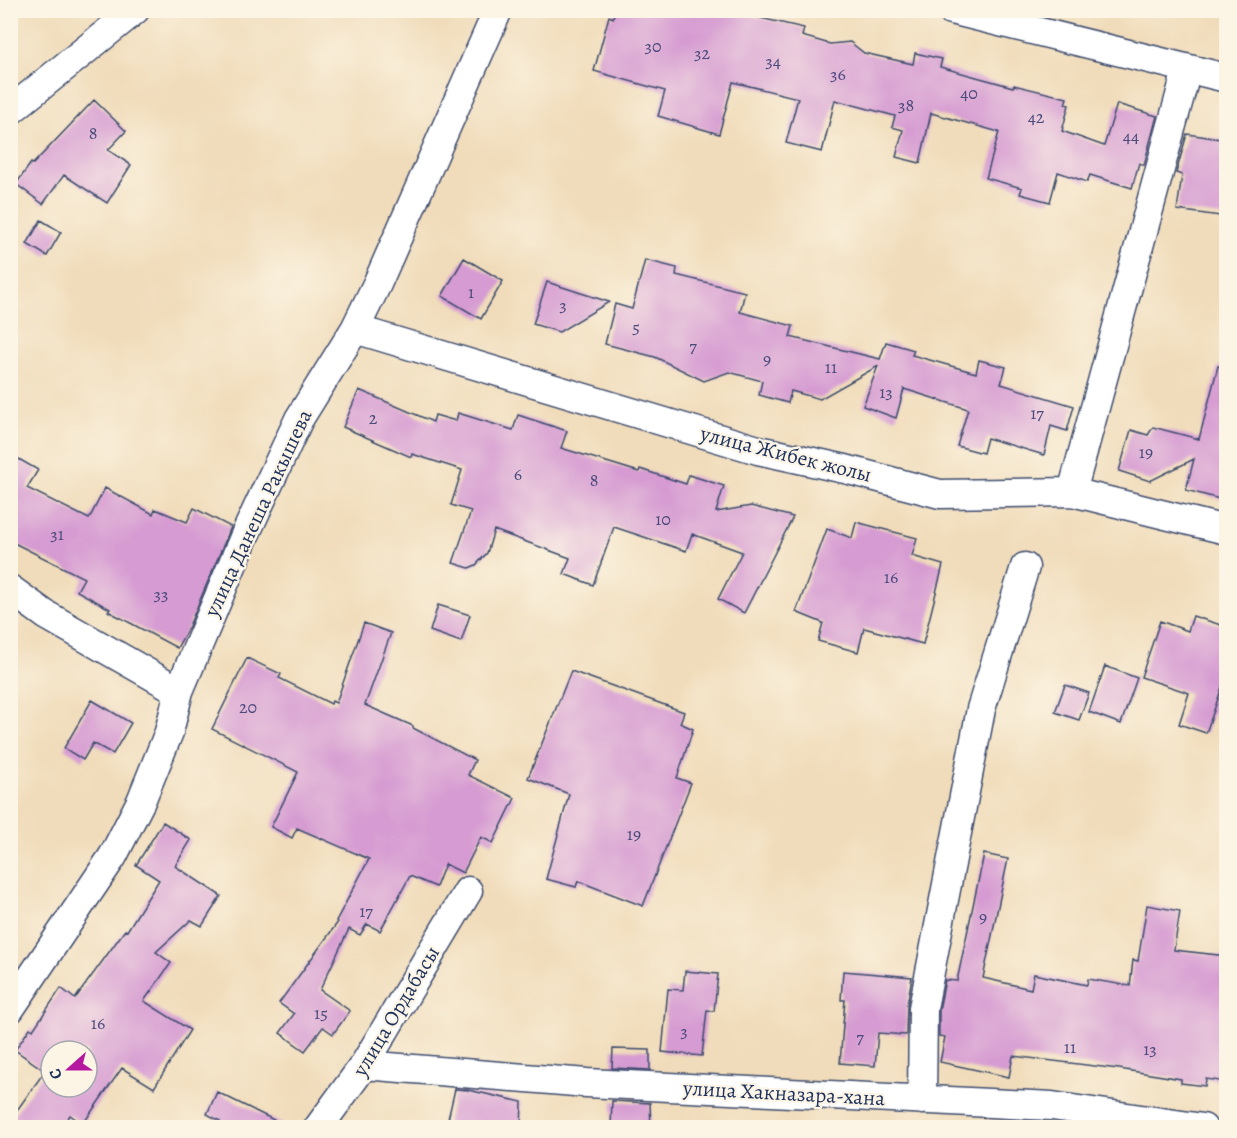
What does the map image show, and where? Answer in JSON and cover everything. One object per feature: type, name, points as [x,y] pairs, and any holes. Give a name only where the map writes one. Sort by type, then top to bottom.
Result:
[{"type":"street","points":[[10,111],[135,10]]},
{"type":"street","name":"улица Данеша Ракышева","points":[[10,1009],[113,856],[141,801],[169,732],[179,691],[235,557],[299,419],[355,329],[377,284],[498,10]]},
{"type":"street","points":[[951,10],[1227,78]]},
{"type":"street","points":[[1072,492],[1187,69]]},
{"type":"street","name":"улица Жибек жолы","points":[[355,329],[758,450],[845,469],[940,494],[1072,492],[1227,530]]},
{"type":"street","points":[[922,1100],[923,1008],[927,985],[981,709],[1025,567]]},
{"type":"street","points":[[10,589],[46,615],[179,691]]},
{"type":"street","name":"улица Ордабасы","points":[[318,1128],[364,1065],[468,891]]},
{"type":"street","name":"улица Хакназара-хана","points":[[364,1065],[587,1083],[1052,1106],[1203,1128]]},
{"type":"building","points":[[615,10],[726,10],[804,28],[802,36],[830,44],[850,42],[864,53],[913,64],[915,53],[942,59],[940,67],[1013,87],[1014,85],[1067,98],[1065,104],[1069,105],[1062,131],[1104,146],[1117,104],[1157,116],[1144,165],[1139,163],[1132,188],[1090,175],[1087,182],[1058,172],[1050,202],[1020,194],[1022,188],[986,178],[999,132],[931,113],[920,163],[896,157],[903,130],[892,127],[895,116],[835,100],[822,152],[786,143],[798,98],[733,82],[719,134],[658,116],[665,91],[594,71],[609,16],[613,18]]},
{"type":"building","points":[[94,100],[126,131],[108,150],[131,165],[107,203],[64,175],[43,204],[16,184],[31,163],[33,164]]},
{"type":"building","points":[[1187,134],[1227,140],[1227,217],[1177,210],[1182,175],[1176,173]]},
{"type":"building","points":[[41,220],[61,232],[47,256],[27,244]]},
{"type":"building","points":[[464,258],[503,281],[481,319],[442,296]]},
{"type":"building","points":[[645,260],[677,268],[676,275],[745,292],[740,312],[793,326],[790,337],[880,359],[886,342],[914,350],[912,355],[976,373],[979,360],[1006,367],[1001,384],[1074,406],[1067,431],[1051,426],[1044,455],[987,438],[983,453],[957,446],[968,409],[904,389],[896,418],[863,406],[878,366],[820,399],[791,391],[788,403],[759,395],[762,381],[729,372],[704,381],[655,357],[605,344],[615,304],[632,309]]},
{"type":"building","points":[[547,282],[609,302],[559,332],[533,324]]},
{"type":"building","points":[[1218,366],[1227,367],[1227,501],[1186,490],[1194,459],[1150,481],[1119,471],[1131,430],[1148,435],[1153,427],[1199,439]]},
{"type":"building","points":[[359,390],[433,422],[435,415],[456,421],[458,413],[513,430],[518,415],[567,431],[561,448],[686,484],[689,475],[724,486],[716,512],[751,506],[793,517],[744,613],[718,599],[742,552],[692,534],[686,551],[614,527],[593,585],[564,574],[570,558],[494,530],[487,553],[476,565],[469,568],[453,563],[471,511],[451,505],[462,470],[412,454],[411,457],[343,427]]},
{"type":"building","points":[[10,454],[38,470],[27,488],[89,519],[105,488],[153,514],[155,509],[187,522],[194,508],[231,527],[189,626],[177,648],[108,611],[110,609],[77,591],[84,578],[10,541]]},
{"type":"building","points":[[856,522],[917,538],[912,556],[943,565],[923,644],[864,628],[858,652],[818,641],[823,623],[796,612],[827,529],[852,538]]},
{"type":"building","points":[[438,605],[470,615],[461,642],[430,631]]},
{"type":"building","points":[[1193,616],[1227,627],[1227,673],[1206,733],[1179,724],[1189,693],[1141,677],[1160,621],[1188,631]]},
{"type":"building","points":[[364,623],[391,633],[365,705],[413,726],[475,760],[468,775],[515,798],[493,843],[481,837],[463,873],[445,864],[436,887],[410,876],[380,931],[367,924],[360,935],[349,929],[320,990],[350,1011],[333,1034],[323,1027],[305,1051],[280,1033],[294,1014],[279,1003],[338,922],[336,921],[369,859],[297,828],[292,838],[271,827],[298,772],[212,729],[247,658],[281,674],[279,678],[331,704],[332,701],[336,703]]},
{"type":"building","points":[[1105,666],[1137,678],[1121,724],[1089,712]]},
{"type":"building","points":[[571,671],[684,712],[680,723],[693,729],[677,778],[691,783],[643,906],[578,881],[576,887],[546,879],[569,794],[528,778]]},
{"type":"building","points":[[1065,685],[1089,693],[1079,720],[1055,712]]},
{"type":"building","points":[[92,700],[131,723],[113,754],[93,743],[83,760],[64,748]]},
{"type":"building","points":[[163,822],[191,840],[175,866],[221,896],[202,926],[191,920],[156,952],[171,963],[144,1001],[190,1030],[154,1088],[122,1068],[83,1124],[70,1115],[61,1128],[10,1128],[10,1120],[39,1079],[39,1099],[99,1099],[99,1039],[39,1039],[39,1067],[15,1050],[30,1028],[33,1030],[61,988],[75,999],[125,930],[127,931],[159,880],[136,865]]},
{"type":"building","points":[[984,854],[1008,859],[983,978],[1031,989],[1034,974],[1087,985],[1088,979],[1130,986],[1133,960],[1138,961],[1147,905],[1180,911],[1174,950],[1227,956],[1227,1082],[1206,1079],[1205,1086],[1181,1083],[1181,1079],[1119,1069],[1013,1056],[1009,1077],[940,1062],[945,1037],[939,1036],[939,1010],[945,980],[957,981]]},
{"type":"building","points":[[685,971],[718,974],[714,1011],[707,1010],[702,1056],[662,1052],[668,989],[683,990]]},
{"type":"building","points":[[843,971],[912,977],[907,1005],[906,1035],[878,1033],[875,1066],[840,1063],[845,1000],[841,1000]]},
{"type":"building","points":[[613,1049],[650,1050],[650,1070],[612,1068]]},
{"type":"building","points":[[455,1089],[522,1102],[521,1128],[446,1128]]},
{"type":"building","points":[[217,1092],[290,1128],[217,1128],[220,1121],[207,1114]]},
{"type":"building","points":[[612,1101],[650,1103],[651,1128],[611,1128]]}]
